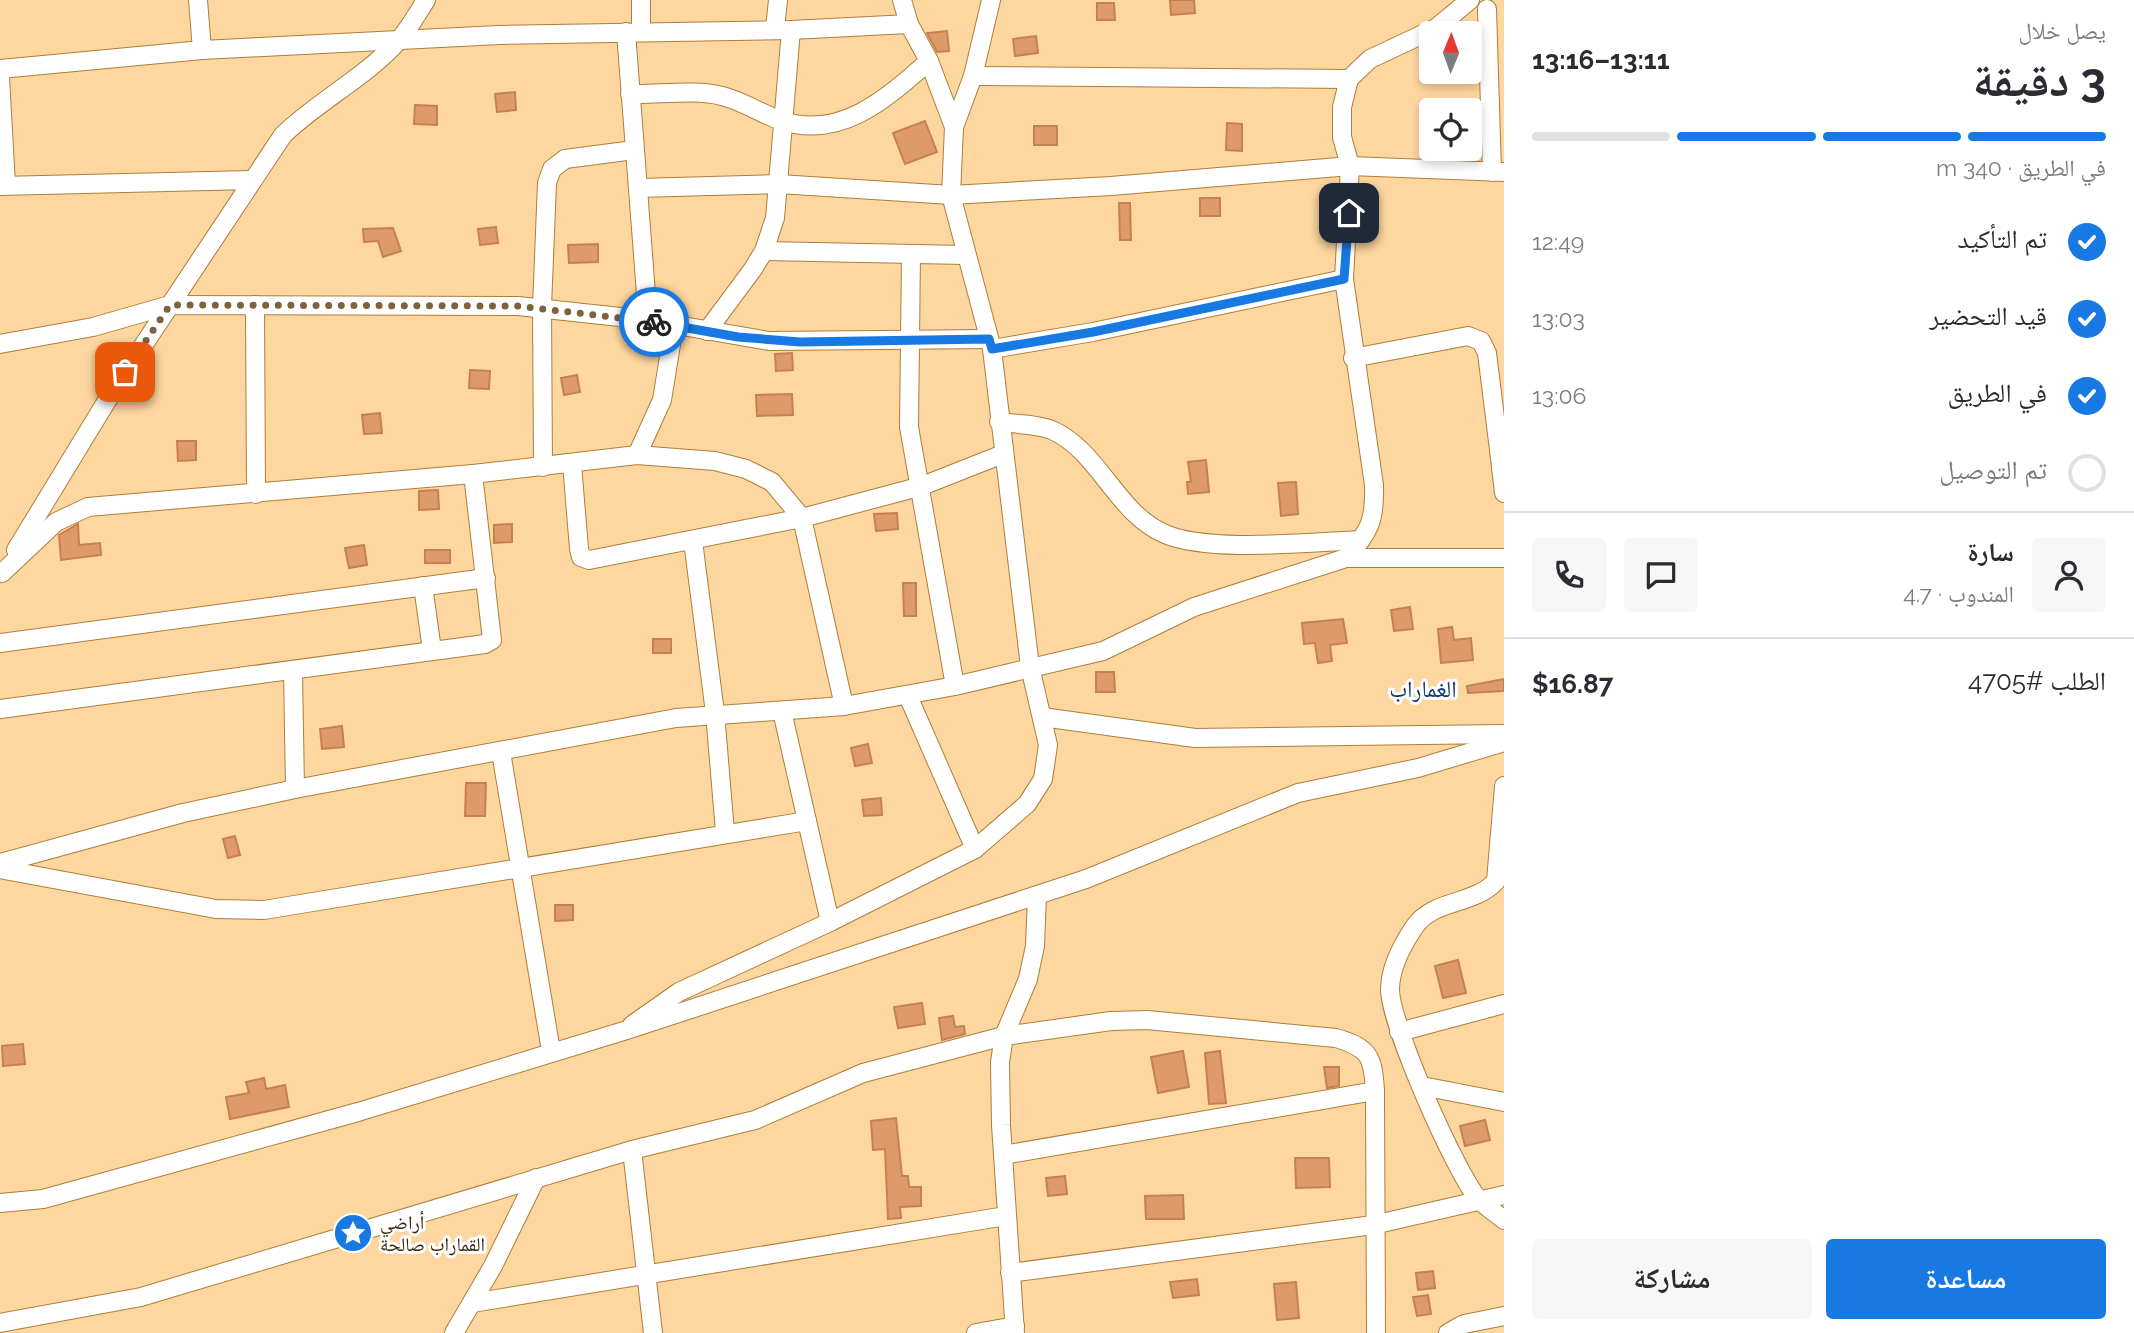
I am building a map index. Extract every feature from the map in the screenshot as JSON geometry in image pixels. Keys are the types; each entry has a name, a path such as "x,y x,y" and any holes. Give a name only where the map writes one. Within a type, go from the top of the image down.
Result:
{"street":[{"path":"198,0 202,50"},
{"path":"1,575 51,489 283,135 301,117 398,41 426,0"},
{"path":"641,0 634,32 630,94 648,320"},
{"path":"707,331 764,251 775,218 782,121 783,29 778,0"},
{"path":"902,0 909,24 929,61 954,127"},
{"path":"627,1030 654,1006 679,992 830,922 975,849 1027,804 1043,779 1048,745 1030,667 990,344 951,194 954,127 973,76 991,0"},
{"path":"638,188 779,184 951,194 1111,186 1350,166 1498,172 1496,8 1465,5 1436,28 1370,59 1349,79 1342,107 1342,137 1350,166 1344,279 1353,358 1374,485 1375,515 1361,540 1346,558"},
{"path":"0,69 202,50 499,34 909,24"},
{"path":"630,94 722,96 782,121 823,123 866,113 929,61"},
{"path":"973,76 1349,79"},
{"path":"0,77 3,186 251,180"},
{"path":"543,467 542,307 547,183 552,169 565,159 634,150"},
{"path":"764,251 965,255"},
{"path":"911,254 909,427 922,486 955,686"},
{"path":"0,344 93,327 170,305 255,305 542,307 800,342 909,341 990,344 1093,332 1344,279"},
{"path":"255,305 256,494"},
{"path":"638,455 662,400 674,326"},
{"path":"1353,358 1468,336 1481,341 1487,354 1501,450 1504,493"},
{"path":"999,422 1049,429 1076,444 1138,516 1163,534 1200,544 1361,540"},
{"path":"572,464 581,557 589,560 802,517 922,486 1003,454"},
{"path":"1,575 56,522 88,507 473,474 638,455 688,457 746,469 772,482 802,517 844,706"},
{"path":"0,709 485,644 492,640 473,474"},
{"path":"693,541 715,713 725,832"},
{"path":"0,863 183,813 295,789 715,713 844,706 955,686 1103,651 1194,607 1346,558 1504,558"},
{"path":"0,643 486,578"},
{"path":"423,586 432,650"},
{"path":"293,671 295,789"},
{"path":"908,696 975,849"},
{"path":"782,710 830,922"},
{"path":"1042,717 1195,738 1504,734"},
{"path":"0,1203 43,1199 345,1116 627,1030 1086,879 1298,793 1418,768 1504,742"},
{"path":"501,752 551,1051"},
{"path":"1504,786 1496,881 1486,893 1436,909 1416,924 1398,956 1390,992 1399,1032 1467,1182 1480,1201 1504,1220"},
{"path":"0,869 157,900 240,911 264,910 725,832 807,821"},
{"path":"976,1333 1015,1329 1006,1216 1000,1062 1004,1036 1028,979 1035,946 1037,896"},
{"path":"1399,1032 1504,1004"},
{"path":"0,1324 141,1297 632,1150 755,1120 863,1073 1004,1036 1102,1022 1147,1020 1336,1038 1355,1044 1367,1052 1374,1064 1375,1091 1373,1225 1376,1333"},
{"path":"1422,1086 1504,1102"},
{"path":"1003,1155 1375,1091"},
{"path":"632,1150 653,1333"},
{"path":"454,1333 536,1178"},
{"path":"1010,1273 1373,1225 1504,1195"},
{"path":"472,1303 1006,1216"},
{"path":"1448,1333 1464,1324 1504,1316"}],"building":[{"path":"1170,0 1194,0 1195,13 1171,15"},
{"path":"1097,3 1114,3 1115,20 1097,20"},
{"path":"947,31 949,51 937,52 927,33"},
{"path":"1036,36 1038,53 1015,56 1013,39"},
{"path":"515,92 516,110 497,112 495,94"},
{"path":"415,105 437,106 437,125 414,124"},
{"path":"925,121 937,152 905,164 893,133"},
{"path":"1227,123 1242,124 1242,151 1226,150"},
{"path":"1034,126 1057,126 1057,145 1034,145"},
{"path":"1200,198 1220,198 1220,216 1200,216"},
{"path":"1119,203 1130,203 1131,240 1120,240"},
{"path":"496,227 498,243 480,245 478,229"},
{"path":"393,228 401,251 383,257 378,241 364,242 363,229"},
{"path":"598,244 598,262 569,263 568,245"},
{"path":"792,353 793,370 776,371 775,354"},
{"path":"470,370 490,371 489,389 469,388"},
{"path":"577,375 580,392 564,395 561,378"},
{"path":"792,394 793,415 757,416 756,395"},
{"path":"380,413 382,433 364,434 362,415"},
{"path":"177,441 196,441 196,460 178,461"},
{"path":"1206,460 1209,492 1188,494 1187,482 1191,482 1188,462"},
{"path":"1296,482 1298,514 1281,516 1278,483"},
{"path":"438,490 439,509 419,510 419,491"},
{"path":"897,513 898,529 876,531 874,514"},
{"path":"78,524 79,545 100,543 101,555 61,560 59,535"},
{"path":"512,524 512,542 494,543 494,525"},
{"path":"364,545 367,565 349,568 345,548"},
{"path":"425,550 450,550 450,563 425,563"},
{"path":"903,583 916,583 916,616 904,616"},
{"path":"1410,607 1413,629 1394,631 1391,610"},
{"path":"1343,619 1347,643 1330,645 1332,661 1318,663 1315,643 1304,644 1302,623"},
{"path":"1452,627 1454,640 1471,638 1473,660 1441,663 1438,629"},
{"path":"653,639 671,639 671,653 653,653"},
{"path":"1096,672 1114,672 1115,692 1096,692"},
{"path":"1504,679 1504,691 1468,693 1467,686"},
{"path":"342,726 344,747 322,749 320,729"},
{"path":"868,744 872,763 855,766 851,748"},
{"path":"466,783 486,783 485,816 465,816"},
{"path":"881,798 882,815 864,816 862,800"},
{"path":"235,836 240,855 228,858 223,839"},
{"path":"555,905 573,905 573,920 555,921"},
{"path":"1458,960 1466,993 1443,998 1435,966"},
{"path":"922,1003 925,1024 898,1028 894,1007"},
{"path":"953,1016 955,1027 964,1026 965,1034 942,1040 939,1018"},
{"path":"23,1044 25,1064 3,1066 2,1046"},
{"path":"1183,1051 1189,1087 1158,1093 1151,1057"},
{"path":"1220,1051 1226,1103 1209,1104 1205,1053"},
{"path":"1324,1067 1339,1067 1339,1086 1327,1088"},
{"path":"264,1078 266,1089 285,1085 289,1107 230,1119 226,1097 249,1093 246,1082"},
{"path":"896,1118 902,1176 908,1176 909,1187 921,1187 921,1206 900,1207 901,1218 888,1219 885,1149 873,1150 871,1121"},
{"path":"1485,1120 1490,1140 1465,1146 1460,1126"},
{"path":"1295,1158 1329,1158 1330,1187 1296,1188"},
{"path":"1065,1176 1067,1194 1048,1196 1046,1178"},
{"path":"1183,1195 1184,1219 1146,1219 1145,1196"},
{"path":"1433,1271 1435,1288 1418,1290 1416,1273"},
{"path":"1197,1279 1199,1295 1173,1298 1170,1282"},
{"path":"1296,1282 1299,1318 1277,1320 1274,1284"},
{"path":"1428,1295 1431,1314 1417,1316 1413,1297"}],"way so far":[{"path":"125,372 170,305 518,306 654,322"}],"place":[{"name":"أراضي القماراب صالحة","path":"353,1233"}],"district":[{"name":"الغماراب","path":"1423,689"}],"route":[{"path":"654,322 769,341 989,339 992,349 1093,332 1344,279 1349,213"}]}
